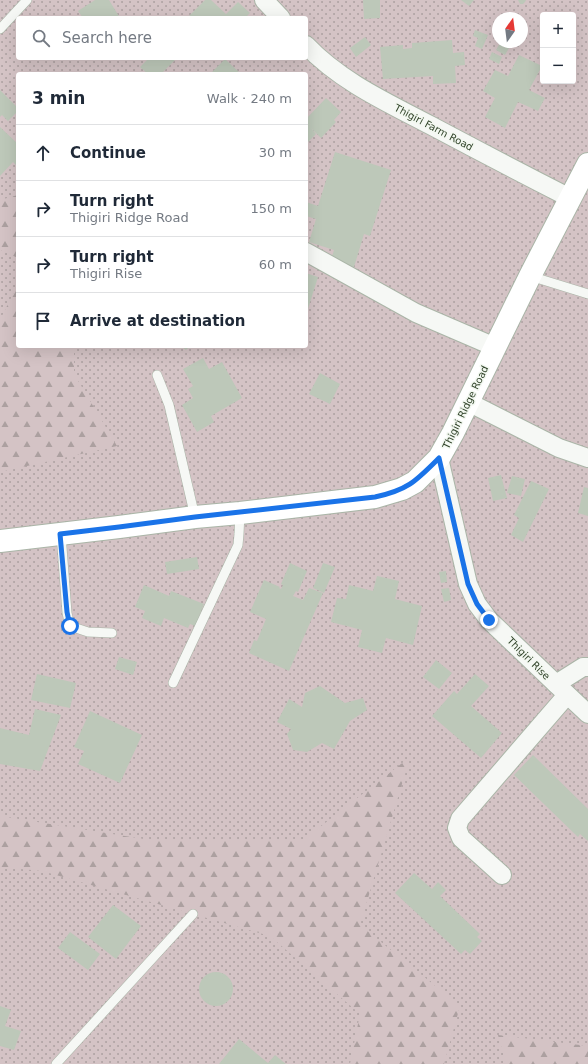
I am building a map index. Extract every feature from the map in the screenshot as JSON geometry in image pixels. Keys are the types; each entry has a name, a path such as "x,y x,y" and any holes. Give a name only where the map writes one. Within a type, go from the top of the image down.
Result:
{"street":[{"path":"264,0 279,16"},
{"name":"Thigiri Farm Road","path":"308,47 320,60 372,95 570,198"},
{"name":"Thigiri Ridge Road","path":"0,541 375,497 402,490 415,482 439,458 588,164"},
{"path":"308,253 416,313 495,347"},
{"path":"468,402 559,448 588,458"},
{"name":"Thigiri Rise","path":"439,458 468,584 477,604 489,620 588,714"},
{"path":"502,875 461,838 457,828 460,819 562,690 583,667 588,667"}],"lane":[{"path":"0,30 27,0"},
{"path":"530,276 588,294"},
{"path":"157,375 169,406 195,517"},
{"path":"173,683 238,545 240,513"},
{"path":"60,534 67,612 70,626 88,632 112,633"},
{"path":"56,1064 193,914"}],"green space":[{"path":"0,0 588,0 588,1064 0,1064"},
{"path":"16,196 16,257 0,250 0,200"},
{"path":"16,288 16,348 74,348 74,374 117,446 0,472 0,320"},
{"path":"410,757 360,925 460,1006 444,1064 350,1064 360,1014 270,936 42,871 0,867 0,816 156,841 302,841"},
{"path":"498,1035 588,1046 588,1064 506,1064"}],"building":[{"path":"95,0 109,0 119,16 82,16 78,11"},
{"path":"205,0 211,0 226,14 238,2 250,13 247,16 189,16"},
{"path":"363,0 380,0 380,18 364,19"},
{"path":"461,0 474,0 469,6"},
{"path":"518,0 526,0 523,4 520,4"},
{"path":"475,30 488,35 482,49 475,46 478,38 473,36"},
{"path":"365,37 371,45 356,57 350,48"},
{"path":"452,40 453,53 464,52 465,65 455,66 456,83 433,84 433,76 383,79 380,47 403,45 403,49 412,48 412,43"},
{"path":"497,48 509,48 505,55 496,50"},
{"path":"492,52 502,57 499,64 489,59"},
{"path":"519,55 540,65 540,70 529,90 545,98 538,111 518,102 505,128 485,117 495,98 483,91 495,70 508,76"},
{"path":"147,60 175,60 163,72 146,72 140,67"},
{"path":"224,60 226,60 239,72 212,72"},
{"path":"0,90 16,106 16,113 8,121 2,115 0,117"},
{"path":"326,98 341,112 334,120 336,122 321,138 311,128 316,134 308,142 308,117"},
{"path":"0,127 16,142 16,165 13,162 0,176"},
{"path":"335,152 391,170 370,236 364,234 354,267 331,260 334,250 309,242 316,219 308,217 308,203 318,206"},
{"path":"308,274 318,277 308,309"},
{"path":"203,358 209,369 222,362 242,398 211,416 214,422 197,432 182,405 193,398 188,389 193,386 183,369"},
{"path":"320,373 340,384 330,404 309,394"},
{"path":"501,475 507,498 493,501 488,478"},
{"path":"512,476 525,479 521,496 507,493"},
{"path":"531,481 549,489 523,542 511,535 519,518 514,515"},
{"path":"584,487 588,488 588,516 578,513"},
{"path":"197,557 199,569 167,574 165,562"},
{"path":"290,563 307,571 298,592 296,591 293,596 303,600 309,588 323,593 289,671 249,653 254,640 257,641 266,619 250,612 264,580 280,587 279,588 281,589 283,585 281,584"},
{"path":"323,563 335,567 324,593 313,588"},
{"path":"446,571 447,582 441,583 439,572"},
{"path":"377,576 399,581 395,599 422,606 413,645 386,638 382,653 358,647 362,630 331,622 337,598 346,599 349,585 373,591"},
{"path":"144,585 169,596 171,591 204,604 195,626 190,624 188,628 164,618 161,626 142,618 145,611 135,607"},
{"path":"449,588 451,600 444,602 441,589"},
{"path":"119,657 137,662 133,675 115,669"},
{"path":"436,660 452,673 439,689 423,677"},
{"path":"37,674 76,683 70,708 31,700"},
{"path":"475,674 489,686 471,706 502,733 481,758 432,716 454,691 457,694"},
{"path":"320,686 345,703 363,698 367,710 350,721 334,749 322,743 307,752 293,750 287,734 291,729 277,722 289,699 302,707 305,693"},
{"path":"35,709 61,715 40,771 0,764 0,728 29,735"},
{"path":"90,711 142,735 120,783 78,764 84,751 74,747"},
{"path":"533,755 588,809 588,841 580,834 578,837 514,775"},
{"path":"414,873 432,889 438,882 446,890 440,896 480,934 477,937 482,941 470,954 465,950 461,954 395,893"},
{"path":"113,905 141,926 116,959 88,937"},
{"path":"70,932 100,954 88,970 58,948"},
{"path":"213,972 219,972 223,973 230,979 233,989 232,996 226,1003 219,1006 213,1006 209,1005 202,999 199,992 199,986 200,982 206,975"},
{"path":"0,1006 11,1010 5,1026 21,1031 14,1050 0,1046"},
{"path":"239,1039 268,1063 275,1055 286,1064 219,1064"}],"route":[{"path":"70,626 67,612 60,534 375,497 402,490 415,482 439,458 468,584 477,604 489,620"}]}
